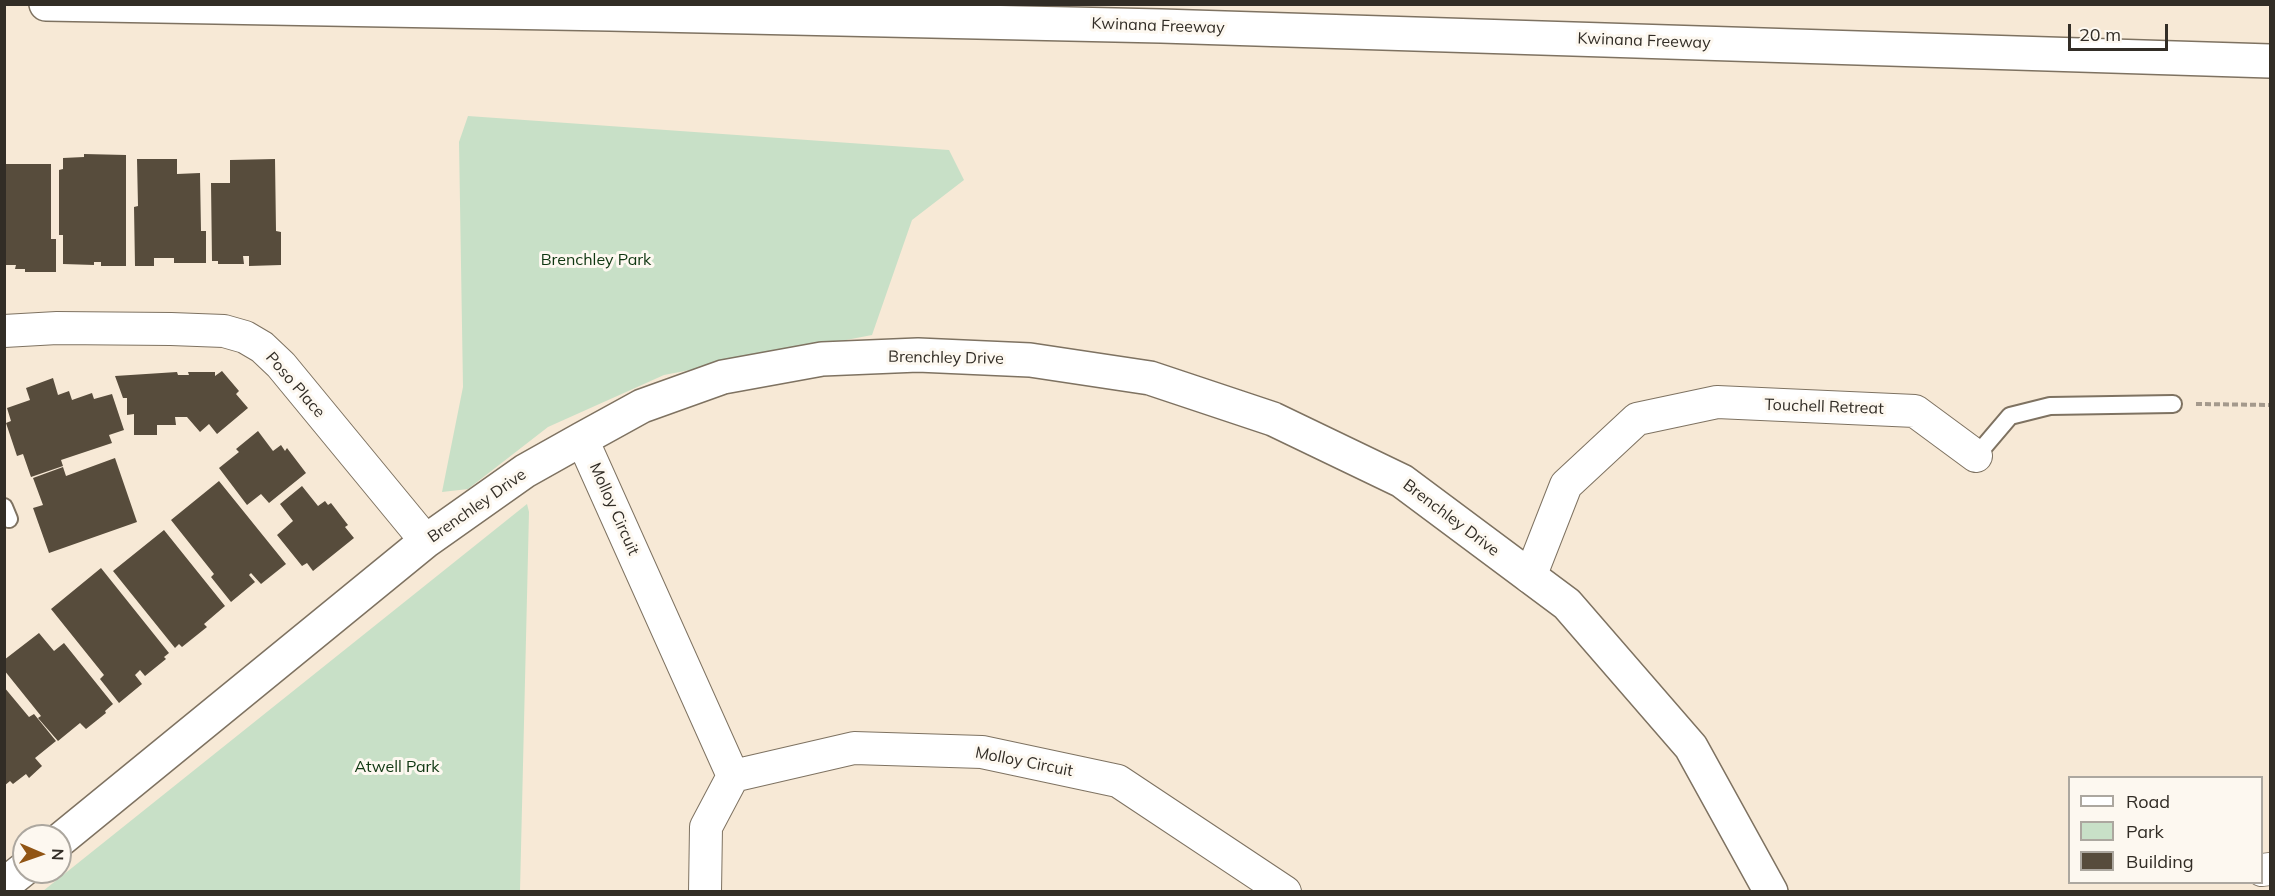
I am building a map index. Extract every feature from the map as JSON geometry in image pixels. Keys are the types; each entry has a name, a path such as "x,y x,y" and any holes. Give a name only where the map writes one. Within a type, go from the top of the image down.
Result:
{"main road":[{"name":"Kwinana Freeway","path":"46,4 1161,26 2271,61"},
{"name":"Brenchley Drive","path":"72,830 426,541 525,471 582,438 642,406 723,377 822,359 918,355 1030,360 1150,378 1273,419 1402,481 1567,604 1691,747 1771,891"}],"street":[{"name":"Poso Place","path":"4,331 57,328 171,329 224,331 245,337 262,347 281,365 426,541"},
{"name":"Touchell Retreat","path":"1530,577 1566,485 1637,419 1717,402 1915,411 1976,456"},
{"name":"Molloy Circuit","path":"582,438 733,776 854,748 982,752 1118,781 1285,891"},
{"path":"705,891 706,827 733,776"}],"lane":[{"name":"Touchell Retreat","path":"1976,456 2010,416 2050,406 2173,404"}],"path":[{"path":"2173,404 2271,405"}],"green space":[{"name":"Brenchley Park","path":"468,116 949,150 964,180 912,220 872,335 664,375 548,427 468,489 442,492 463,387 459,142"},
{"name":"Atwell Park","path":"527,504 529,512 520,891 43,891 52,884 72,884 72,868"}],"building":[{"path":"84,154 126,155 126,266 101,266 101,262 94,262 94,265 63,264 63,235 59,235 59,170 63,169 63,158 84,157"},
{"path":"137,159 177,159 177,174 200,173 201,231 206,231 206,263 174,263 174,258 154,258 154,266 135,266 134,207 138,206"},
{"path":"275,159 276,231 281,232 281,265 249,266 249,256 243,256 244,264 218,264 218,261 212,261 211,183 230,183 230,160"},
{"path":"4,164 51,164 51,239 56,239 56,272 25,272 25,269 15,269 16,265 4,265"},
{"path":"222,371 239,391 236,394 248,408 217,434 209,424 200,432 187,417 175,417 176,425 157,425 157,435 134,435 134,414 127,415 127,398 123,398 115,376 177,372 178,375 189,375 188,372 215,372 215,376"},
{"path":"53,378 58,395 69,391 72,400 92,393 94,399 112,394 124,430 109,435 112,443 61,460 63,466 31,477 23,454 17,456 6,423 11,421 7,408 30,400 26,388"},
{"path":"258,431 273,451 281,445 285,451 287,448 306,473 269,503 261,494 247,505 219,468 239,452 236,449"},
{"path":"115,458 137,522 49,553 33,508 43,505 33,478 63,467 66,476"},
{"path":"219,481 286,564 261,584 251,573 249,575 255,582 231,602 211,577 214,574 171,520"},
{"path":"302,486 318,506 325,501 328,505 331,503 348,525 345,527 354,538 313,571 307,563 302,566 277,535 293,521 280,504"},
{"path":"164,530 225,606 204,624 207,627 182,647 179,644 175,648 113,571"},
{"path":"101,568 169,653 164,657 166,659 145,676 140,670 135,675 142,684 119,703 100,679 104,675 51,609"},
{"path":"39,633 54,651 64,643 113,704 105,711 106,713 86,729 80,723 58,741 38,718 41,716 4,670 4,660"},
{"path":"4,687 29,717 34,714 56,741 35,758 42,766 29,778 26,774 13,784 10,781 4,786"}]}
